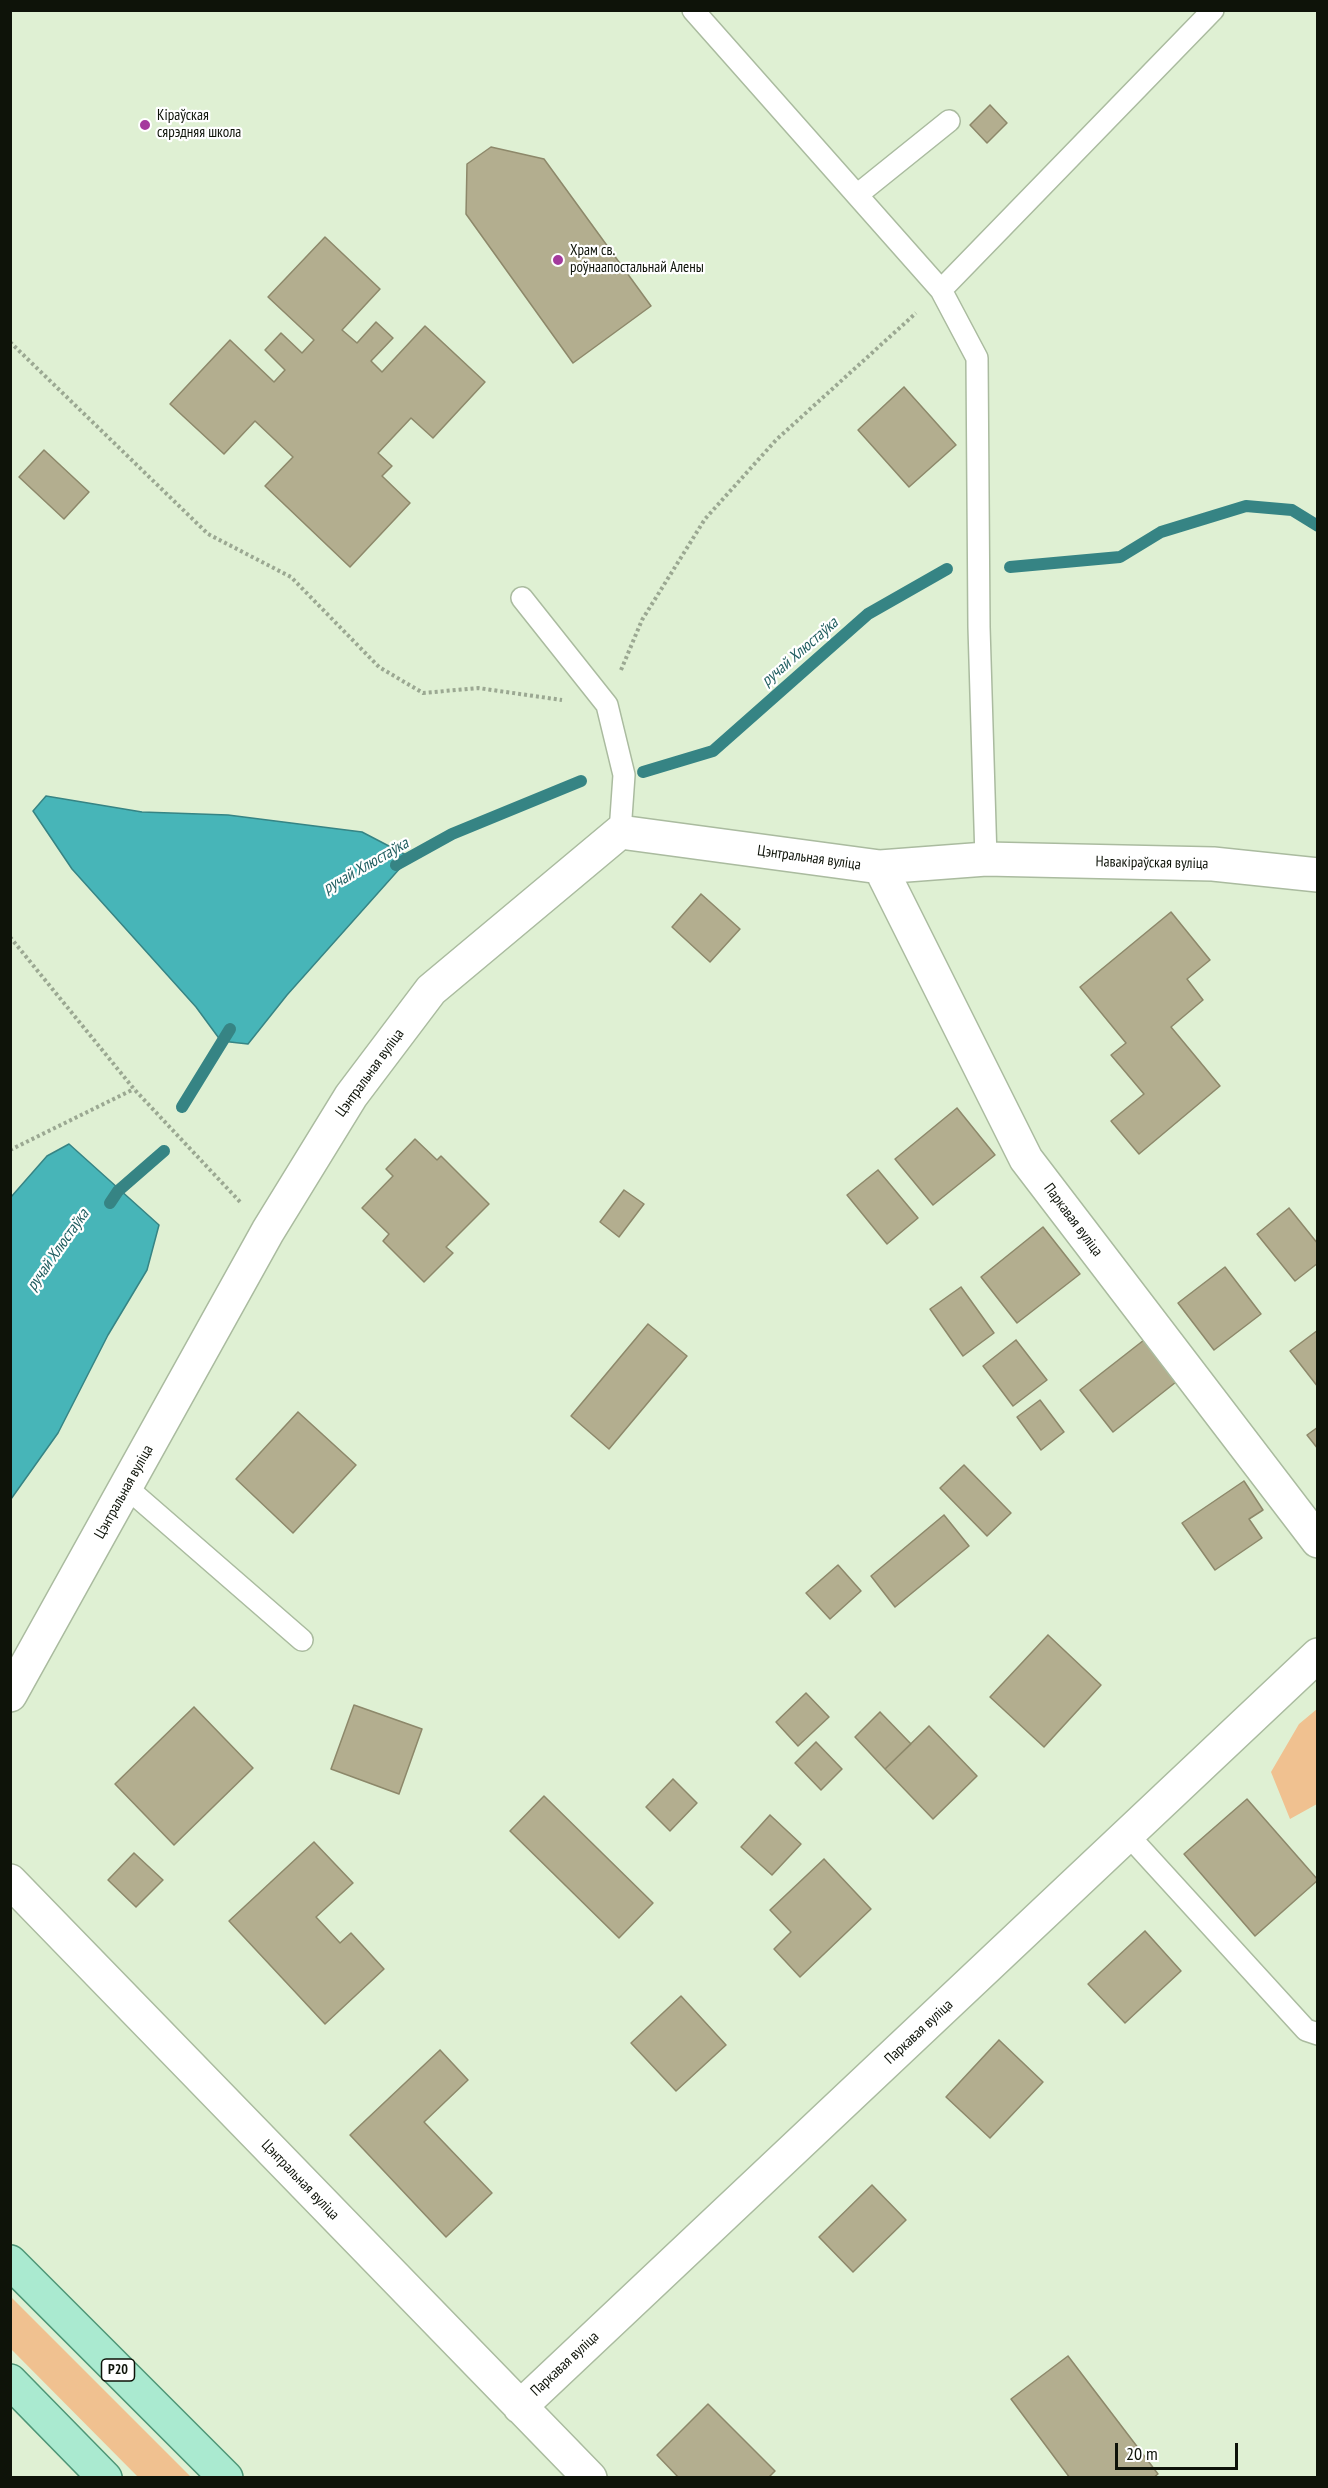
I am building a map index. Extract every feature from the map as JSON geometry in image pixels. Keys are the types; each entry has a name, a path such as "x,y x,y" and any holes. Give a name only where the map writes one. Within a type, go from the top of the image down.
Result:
{"main road":[{"name":"Р20","path":"10,2262 226,2478"},
{"path":"10,2381 105,2478"}],"street":[{"name":"Цэнтральная вуліца","path":"10,1695 268,1231 351,1096 431,990 620,832 880,867 986,859"},
{"name":"Навакіраўская вуліца","path":"986,859 1213,864 1317,875"},
{"name":"Паркавая вуліца","path":"880,867 1026,1159 1317,1541"},
{"name":"Паркавая вуліца","path":"520,2407 1317,1655"},
{"name":"Цэнтральная вуліца","path":"10,1881 590,2478"}],"lane":[{"path":"693,10 941,290 977,358 979,627 986,859"},
{"path":"941,290 1213,10"},
{"path":"856,195 949,121"},
{"path":"522,598 607,705 624,775 620,832"},
{"path":"126,1487 302,1640"},
{"path":"1128,1835 1306,2030 1317,2034"}],"path":[{"path":"10,342 208,534 291,577 379,667 423,693 478,688 607,705 642,620 705,519 776,440 941,290"},
{"path":"10,937 134,1089 268,1231"},
{"path":"10,1150 134,1089"}],"shaded area":[{"path":"1317,1709 1317,1804 1290,1819 1271,1772 1299,1724"},
{"path":"10,2297 191,2477 138,2477 11,2349"}],"water":[{"path":"46,796 142,812 228,815 362,832 410,857 287,995 248,1044 221,1041 196,1007 72,869 33,811"},
{"path":"69,1144 159,1225 147,1270 108,1335 58,1433 11,1499 11,1197 47,1156"}],"building":[{"path":"990,105 1007,123 987,143 970,125"},
{"name":"Храм св. роўнаапостальнай Алены","path":"491,147 544,159 651,306 573,363 466,214 467,164"},
{"path":"325,237 380,289 342,330 357,343 376,322 393,338 371,361 382,372 425,326 485,382 433,438 411,418 378,453 392,466 382,476 410,503 350,567 265,486 293,457 255,421 224,454 170,404 230,340 274,382 285,370 265,350 281,333 302,353 314,340 268,297"},
{"path":"904,387 956,445 909,487 858,430"},
{"path":"44,450 89,492 64,519 19,477"},
{"path":"701,894 740,929 710,962 672,927"},
{"path":"1171,912 1210,960 1187,979 1203,1000 1171,1027 1220,1086 1139,1154 1111,1121 1144,1094 1111,1055 1126,1043 1080,987"},
{"path":"957,1108 995,1155 933,1205 895,1159"},
{"path":"415,1139 437,1160 441,1156 489,1204 446,1247 453,1253 424,1282 383,1241 389,1234 362,1208 393,1176 386,1169"},
{"path":"878,1170 918,1218 887,1244 847,1195"},
{"path":"624,1190 644,1204 619,1237 600,1222"},
{"path":"1289,1208 1318,1244 1318,1263 1295,1281 1257,1234"},
{"path":"1043,1227 1080,1274 1017,1323 981,1277"},
{"path":"1225,1267 1261,1314 1214,1350 1178,1303"},
{"path":"961,1287 994,1333 963,1356 930,1309"},
{"path":"648,1324 687,1356 609,1449 571,1416"},
{"path":"1318,1330 1318,1387 1290,1351"},
{"path":"1016,1340 1047,1380 1013,1406 983,1366"},
{"path":"1144,1340 1176,1382 1113,1432 1080,1390"},
{"path":"1040,1400 1064,1432 1041,1450 1017,1417"},
{"path":"298,1412 356,1465 293,1533 236,1479"},
{"path":"1318,1427 1318,1449 1307,1435"},
{"path":"964,1465 1011,1513 987,1536 940,1488"},
{"path":"1244,1481 1263,1510 1249,1519 1262,1538 1215,1570 1182,1523"},
{"path":"944,1515 969,1546 895,1607 871,1576"},
{"path":"838,1565 861,1591 830,1619 806,1593"},
{"path":"1048,1635 1101,1685 1044,1747 990,1697"},
{"path":"806,1693 829,1717 798,1746 776,1722"},
{"path":"354,1705 422,1729 399,1794 331,1769"},
{"path":"194,1707 253,1768 174,1845 115,1784"},
{"path":"880,1712 911,1744 885,1769 855,1737"},
{"path":"929,1726 977,1776 933,1819 885,1769"},
{"path":"816,1742 842,1769 821,1790 795,1763"},
{"path":"673,1779 697,1803 670,1831 646,1807"},
{"path":"544,1796 653,1903 619,1938 510,1831"},
{"path":"1247,1799 1318,1880 1255,1936 1184,1854"},
{"path":"770,1815 801,1844 772,1875 741,1847"},
{"path":"314,1842 353,1883 316,1917 340,1943 351,1933 384,1969 325,2024 229,1921"},
{"path":"134,1853 163,1880 136,1907 108,1880"},
{"path":"824,1859 871,1909 800,1977 774,1949 791,1932 770,1910"},
{"path":"1145,1931 1181,1971 1125,2023 1088,1984"},
{"path":"681,1996 726,2045 676,2091 631,2043"},
{"path":"999,2040 1043,2082 990,2138 946,2097"},
{"path":"440,2050 468,2080 424,2122 492,2193 446,2237 350,2135"},
{"path":"872,2185 906,2220 853,2272 819,2237"},
{"path":"1068,2356 1158,2474 1153,2478 1070,2478 1011,2399"},
{"path":"708,2404 775,2471 768,2478 679,2478 657,2455"}],"waterway":[{"name":"ручай Хлюстаўка","path":"1010,567 1120,557 1161,532 1246,506 1292,510 1318,526"},
{"name":"ручай Хлюстаўка","path":"643,772 713,751 868,614 947,569"},
{"name":"ручай Хлюстаўка","path":"396,865 452,834 581,781"},
{"name":"ручай Хлюстаўка","path":"182,1107 230,1029"},
{"name":"ручай Хлюстаўка","path":"110,1203 118,1191 164,1151"}],"place":[{"name":"Кіраўская сярэдняя школа","path":"145,125"},
{"name":"Храм св. роўнаапостальнай Алены","path":"558,260"}]}
